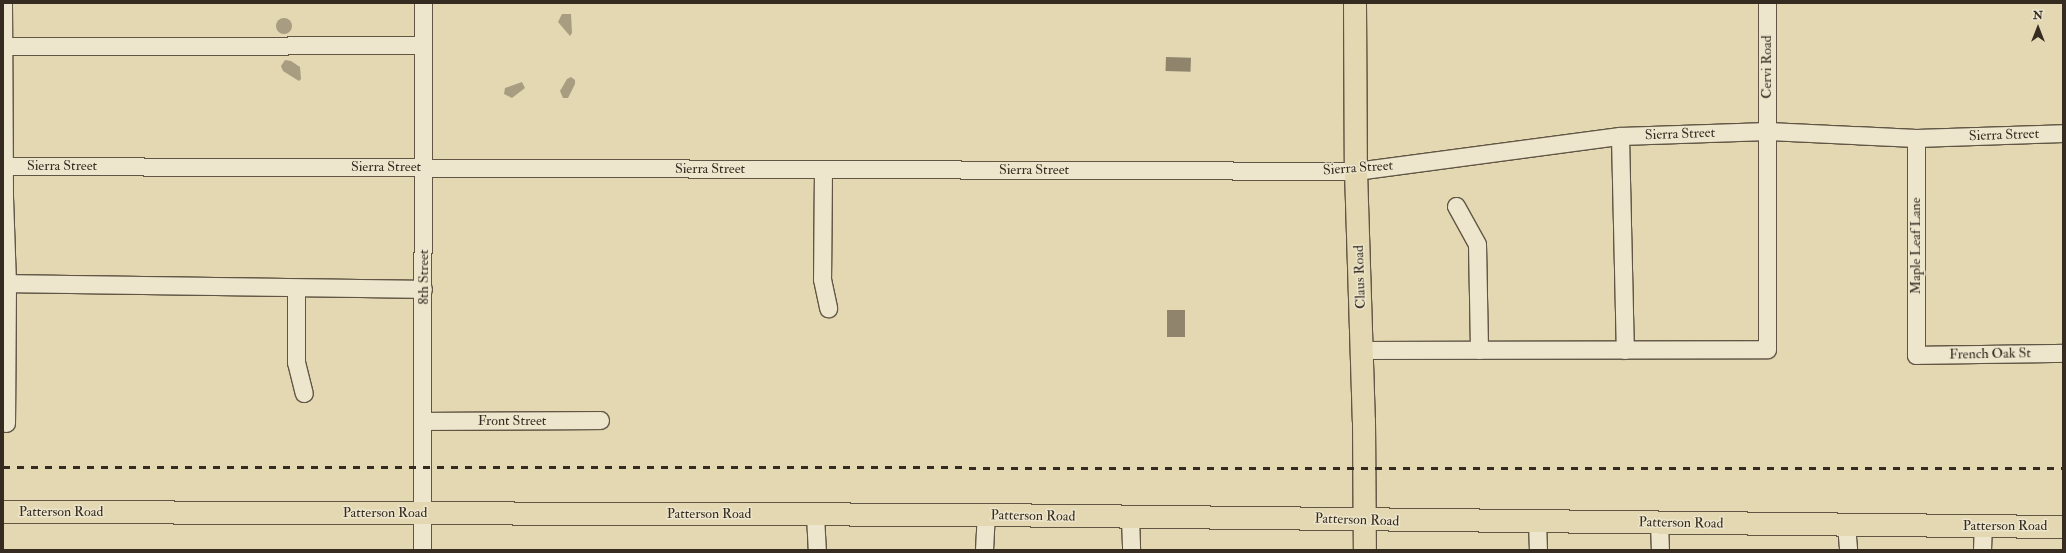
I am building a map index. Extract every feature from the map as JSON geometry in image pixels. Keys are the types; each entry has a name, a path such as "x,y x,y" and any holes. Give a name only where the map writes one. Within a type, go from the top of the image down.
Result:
{"main road":[{"name":"Claus Road","path":"1355,3 1356,171 1362,350 1365,550"},
{"name":"Patterson Road","path":"3,512 986,515 1537,522 2063,526"}],"street":[{"path":"3,3 6,423"},
{"name":"8th Street","path":"422,550 424,288 423,3"},
{"name":"Cervi Road","path":"1625,350 1767,349 1768,131 1766,3"},
{"path":"3,46 423,45"},
{"name":"Sierra Street","path":"3,166 1356,171 1620,136 1768,131 1916,138 2063,133"},
{"path":"1362,350 1625,350 1620,136"},
{"name":"Maple Leaf Lane","path":"1916,138 1916,355"},
{"path":"823,169 822,279 828,308"},
{"path":"1456,206 1477,244 1479,350"},
{"path":"5,286 424,288"},
{"path":"296,288 296,362 304,393"},
{"name":"French Oak St","path":"1916,355 2063,353"},
{"name":"Front Street","path":"423,421 600,420"},
{"path":"815,515 817,550"},
{"path":"984,550 986,515"},
{"path":"1130,517 1130,550"},
{"path":"1537,522 1538,550"},
{"path":"1659,523 1660,550"},
{"path":"1846,525 1848,550"},
{"path":"1982,550 1983,526"}],"shaded area":[{"path":"562,14 571,14 572,33 570,36 558,22"},
{"path":"281,18 287,18 292,23 290,32 287,34 281,34 276,29 276,23"},
{"path":"285,60 291,61 300,67 301,79 299,81 283,71 281,66"},
{"path":"571,77 575,80 575,84 568,98 563,98 560,91 567,79"},
{"path":"522,82 525,88 512,98 504,94 505,88"}],"building":[{"path":"1166,57 1191,58 1190,72 1166,71"},
{"path":"1167,310 1185,310 1185,337 1167,337"}],"railway":[{"path":"3,467 2063,468"}]}
